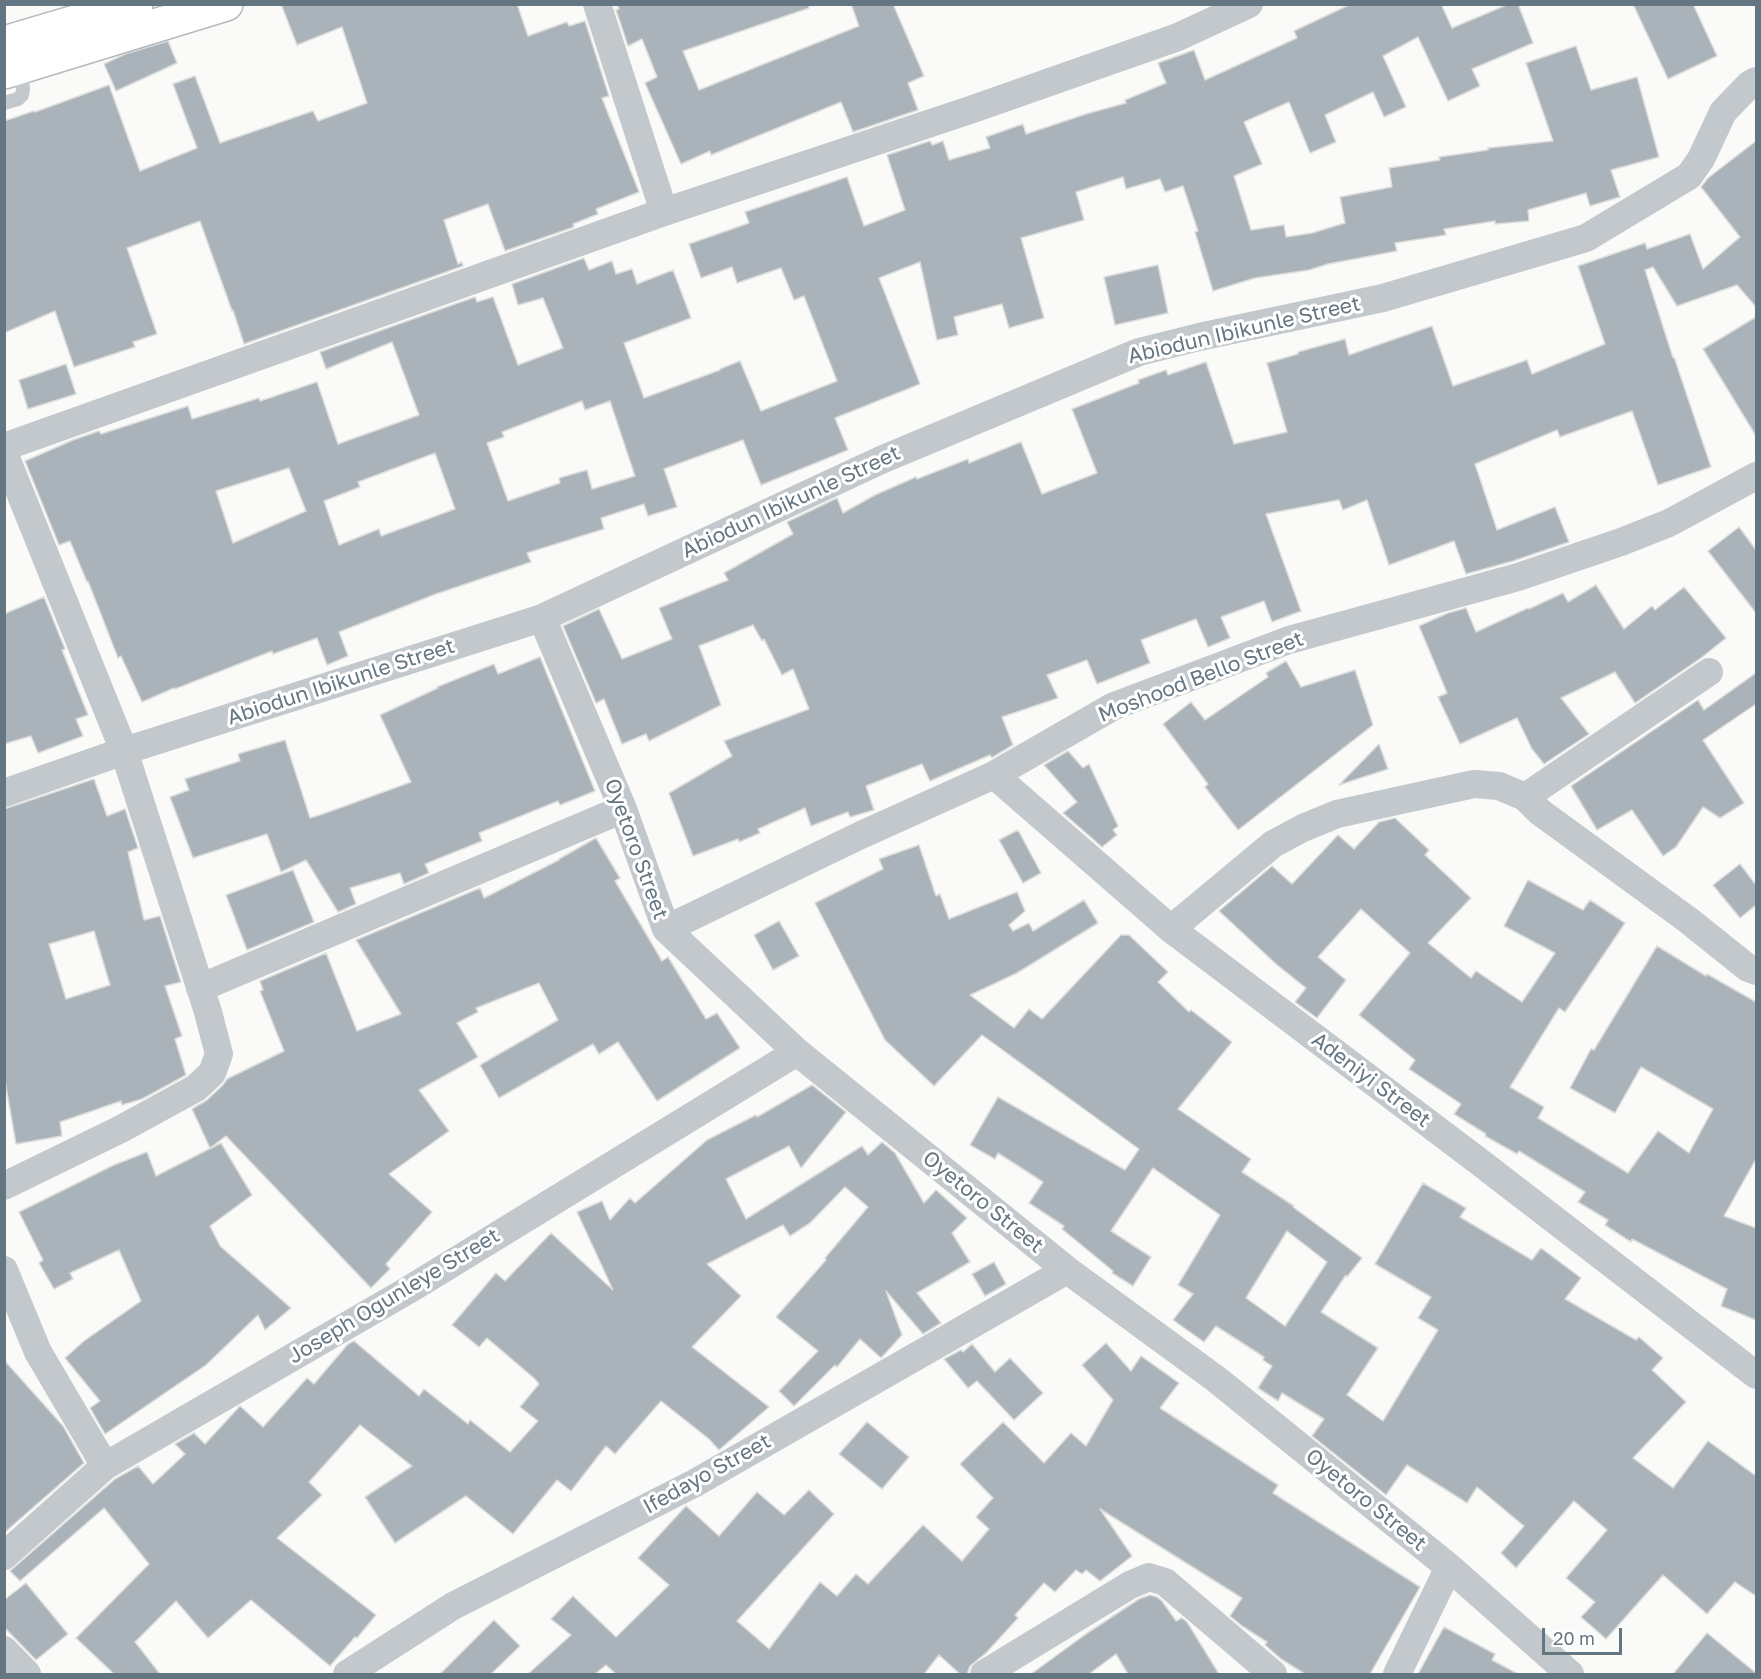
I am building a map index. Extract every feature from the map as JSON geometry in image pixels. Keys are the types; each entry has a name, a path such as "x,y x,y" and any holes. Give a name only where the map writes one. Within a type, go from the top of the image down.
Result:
{"main road":[{"path":"10,61 225,4"},
{"path":"10,61 122,7"}],"street":[{"path":"597,4 664,212"},
{"path":"4,447 664,212 970,110 1167,41 1249,4"},
{"name":"Abiodun Ibikunle Street","path":"4,793 124,751 542,618 881,460 1139,352 1210,334 1383,298 1586,238 1689,176 1701,159 1723,112 1749,85 1756,81"},
{"path":"4,453 124,751 208,1012 219,1054 212,1073 196,1088 121,1130 4,1186"},
{"name":"Moshood Bello Street","path":"666,929 861,835 994,776 1114,706 1288,640 1518,577 1622,542 1669,523 1755,479"},
{"name":"Oyetoro Street","path":"542,618 623,809 666,929 797,1052 1066,1270 1216,1379 1449,1567 1570,1674"},
{"path":"1525,797 1709,672"},
{"name":"Adeniyi Street","path":"994,776 1171,929 1756,1375"},
{"path":"1171,929 1274,844 1304,828 1337,814 1474,784 1499,786 1525,797 1540,812 1688,920 1748,968 1756,971"},
{"path":"200,988 623,809"},
{"name":"Joseph Ogunleye Street","path":"4,1556 105,1466 410,1288 797,1052"},
{"path":"4,1270 38,1352 105,1466"},
{"name":"Ifedayo Street","path":"347,1674 453,1606 695,1483 1066,1270"},
{"path":"1397,1674 1449,1567"},
{"path":"984,1674 1130,1585 1149,1577 1165,1582 1273,1674"},
{"path":"4,1650 27,1674"}],"lane":[{"path":"4,103 18,99 23,90 10,61"}],"building":[{"path":"281,4 517,4 528,36 567,22 569,26 585,21 609,96 602,98 639,192 596,209 598,214 573,224 574,227 505,251 488,204 444,220 458,264 462,262 463,266 244,344 200,221 127,248 157,334 133,342 135,347 74,367 55,311 4,333 4,121 109,85 140,171 197,148 173,84 195,76 220,143 313,111 318,121 367,103 342,27 297,45"},
{"path":"617,4 808,4 809,8 683,51 699,90 859,26 851,4 893,4 924,76 908,83 918,110 853,132 841,102 711,155 710,151 681,164 645,83 657,77 642,39 628,46 616,10 619,9"},
{"path":"1351,4 1441,4 1452,28 1509,4 1518,4 1533,43 1472,69 1480,86 1448,101 1418,37 1383,56 1406,107 1384,117 1373,92 1325,115 1336,142 1310,153 1289,102 1244,122 1262,164 1234,176 1251,230 1284,225 1286,237 1312,233 1345,223 1340,197 1392,187 1389,168 1440,160 1439,157 1488,150 1488,148 1553,141 1526,63 1576,46 1591,90 1637,77 1659,157 1611,170 1620,197 1590,206 1586,193 1528,210 1529,221 1495,224 1495,221 1444,229 1446,235 1395,243 1397,251 1328,264 1309,270 1255,278 1213,291 1195,232 1198,231 1183,186 1165,192 1160,179 1126,189 1123,177 1076,192 1084,220 1021,238 1044,318 1009,328 1002,304 954,317 958,335 937,340 920,262 879,278 920,384 835,418 848,450 761,485 743,440 664,469 677,507 648,516 644,504 601,518 604,529 527,553 531,562 436,594 339,632 348,656 327,665 317,638 273,654 272,651 142,702 121,656 118,658 70,541 59,545 25,461 99,431 101,434 188,406 192,419 259,398 260,401 317,382 338,444 419,415 392,342 326,369 320,352 475,297 477,302 493,297 518,365 563,348 543,298 518,305 512,284 584,258 589,270 612,261 616,274 632,269 637,284 673,270 691,318 624,343 644,398 740,361 761,411 837,381 804,296 794,300 781,268 737,283 732,267 701,278 689,244 749,223 745,212 847,177 864,226 905,210 887,155 930,141 932,145 943,141 949,160 990,148 986,137 1023,124 1026,134 1126,103 1125,100 1166,83 1158,63 1194,50 1205,80 1297,38 1294,31","holes":["582,401 585,410 610,401 635,476 592,489 587,470 559,478 560,483 508,501 487,443 504,437 502,432","435,453 455,509 381,536 379,529 339,545 324,501 360,487 358,482","289,468 306,511 233,543 216,491"]},
{"path":"1633,4 1693,4 1717,56 1668,79"},
{"path":"168,41 177,63 116,91 104,64 125,54"},
{"path":"1756,141 1756,307 1737,285 1677,306 1653,267 1645,270 1711,467 1658,485 1632,411 1560,437 1557,430 1475,464 1497,530 1555,507 1569,542 1466,574 1454,541 1389,565 1367,500 1343,510 1339,500 1266,514 1301,611 1272,622 1264,601 1221,617 1230,638 1208,647 1196,619 1141,640 1150,663 1097,684 1087,660 1047,675 1058,698 1002,717 1013,745 993,757 990,755 930,781 922,764 866,786 874,810 850,817 848,812 811,826 805,808 758,829 760,833 739,842 738,839 693,856 669,793 732,756 724,741 809,709 793,669 782,675 764,639 762,641 753,625 699,646 721,705 649,741 646,734 622,744 604,699 596,703 563,626 599,609 622,659 672,639 659,608 728,580 724,573 793,534 787,522 837,498 843,513 875,495 916,477 917,479 968,459 969,463 1021,442 1042,494 1097,473 1072,409 1166,370 1168,375 1206,362 1234,444 1287,432 1267,363 1345,339 1349,355 1432,326 1453,386 1527,360 1532,374 1605,344 1578,266 1645,243 1647,249 1690,234 1703,269 1740,237 1701,187 1708,178"},
{"path":"1158,265 1168,313 1115,325 1104,277"},
{"path":"1756,317 1756,436 1703,349"},
{"path":"66,364 76,394 28,409 19,380"},
{"path":"1739,527 1756,550 1756,613 1708,551"},
{"path":"1596,585 1624,629 1652,606 1655,610 1684,587 1726,638 1635,703 1615,672 1561,698 1589,734 1544,764 1532,749 1517,718 1460,744 1438,697 1447,693 1419,626 1466,608 1476,632 1563,593 1568,602"},
{"path":"44,597 88,715 76,719 83,736 38,753 31,736 4,744 4,614"},
{"path":"540,657 595,791 560,805 558,801 479,833 482,841 425,864 429,873 404,884 400,873 350,888 356,904 338,912 306,860 281,872 267,834 193,858 170,797 189,790 185,779 240,761 238,754 285,740 310,818 323,814 411,782 380,715 437,687 494,664 498,674"},
{"path":"1286,661 1301,687 1355,670 1373,725 1238,830 1205,787 1208,784 1163,724 1191,702 1205,720 1268,677 1266,673"},
{"path":"1756,673 1756,704 1703,740 1744,803 1720,818 1703,807 1676,847 1663,856 1632,810 1597,830 1571,786 1698,700 1704,710"},
{"path":"1379,744 1388,769 1339,785"},
{"path":"1068,751 1083,768 1089,764 1118,826 1113,830 1117,835 1102,847 1063,813 1077,802 1044,765"},
{"path":"94,779 107,816 125,809 138,848 128,852 144,920 160,916 181,982 165,986 182,1036 175,1039 186,1075 142,1099 122,1105 121,1101 60,1122 62,1136 16,1144 4,1075 4,809","holes":["94,931 110,985 66,999 49,944"]},
{"path":"1395,818 1429,850 1425,855 1471,898 1428,943 1471,978 1476,971 1522,1002 1555,953 1504,926 1528,880 1583,910 1590,900 1625,923 1565,1012 1559,1008 1510,1087 1544,1107 1538,1118 1628,1173 1658,1131 1689,1153 1713,1109 1641,1067 1615,1113 1570,1088 1591,1049 1594,1050 1657,946 1706,976 1707,974 1756,1002 1756,1159 1724,1216 1756,1228 1756,1320 1721,1306 1727,1289 1632,1239 1631,1242 1605,1225 1608,1220 1578,1202 1585,1192 1519,1151 1517,1154 1485,1136 1486,1134 1454,1114 1461,1104 1409,1069 1415,1060 1359,1015 1410,953 1361,909 1318,957 1346,980 1317,1018 1295,1002 1306,988 1276,964 1219,911 1272,866 1292,884 1338,835 1354,849 1379,822"},
{"path":"1018,830 1041,873 1023,883 999,840"},
{"path":"596,838 620,878 615,881 662,961 668,957 706,1019 717,1013 740,1048 657,1101 618,1042 599,1054 593,1044 499,1098 480,1065 558,1020 539,983 476,1008 478,1012 457,1023 478,1057 419,1090 449,1131 389,1174 432,1212 386,1264 390,1269 371,1288 226,1136 210,1148 192,1109 207,1100 227,1079 284,1051 260,991 263,990 260,981 326,953 357,1031 401,1014 356,940 480,888 484,898 559,860"},
{"path":"919,845 936,896 940,894 949,919 1017,892 1025,911 1009,925 1013,931 1029,923 1033,931 1084,900 1098,923 1017,973 970,995 1014,1028 1029,1009 1042,1019 1121,935 1129,935 1168,972 1158,982 1189,1012 1191,1010 1232,1042 1178,1109 1251,1159 1242,1172 1294,1206 1362,1258 1347,1277 1346,1275 1321,1312 1378,1348 1347,1395 1383,1421 1438,1330 1418,1318 1431,1297 1375,1264 1423,1183 1466,1208 1460,1217 1532,1260 1541,1248 1581,1278 1565,1299 1636,1340 1639,1337 1663,1358 1652,1370 1686,1402 1633,1458 1673,1488 1708,1441 1756,1476 1756,1596 1735,1582 1707,1614 1663,1575 1606,1639 1581,1617 1595,1602 1566,1578 1607,1530 1574,1501 1516,1568 1501,1553 1524,1526 1477,1487 1467,1503 1407,1465 1386,1495 1312,1436 1324,1419 1282,1393 1278,1401 1258,1388 1272,1366 1263,1360 1264,1357 1216,1326 1204,1342 1173,1320 1193,1294 1178,1285 1220,1215 1153,1168 1111,1231 1151,1257 1133,1286 1112,1273 1113,1271 1062,1229 1064,1226 1029,1203 1043,1182 998,1153 995,1159 970,1145 998,1097 1125,1170 1139,1149 982,1035 934,1086 885,1040 815,903 883,869 879,859","holes":["1287,1231 1327,1262 1285,1326 1246,1298"]},
{"path":"1740,864 1756,885 1756,905 1740,918 1713,885"},
{"path":"293,870 314,922 247,950 226,895"},
{"path":"779,921 799,956 773,970 754,935"},
{"path":"812,1085 846,1112 801,1168 789,1146 726,1179 746,1219 862,1146 868,1155 882,1142 895,1153 924,1203 936,1190 967,1218 952,1233 970,1262 917,1293 941,1323 923,1334 886,1291 902,1335 881,1358 860,1339 837,1367 835,1365 794,1406 779,1391 818,1351 776,1317 868,1207 845,1187 810,1223 790,1236 783,1225 707,1264 741,1296 692,1347 769,1407 719,1450 709,1439 661,1401 615,1454 606,1446 571,1491 557,1480 513,1534 466,1496 395,1543 365,1497 412,1466 360,1425 309,1482 322,1495 277,1538 376,1615 330,1666 251,1600 208,1638 176,1601 135,1642 160,1674 114,1674 76,1638 149,1564 104,1508 20,1581 10,1571 115,1479 138,1466 153,1484 185,1454 175,1444 194,1433 205,1444 240,1406 263,1427 307,1378 314,1384 348,1344 354,1341 419,1396 424,1389 468,1424 470,1420 510,1452 538,1421 520,1407 539,1384 487,1338 479,1347 452,1325 496,1273 505,1281 551,1233 613,1290 577,1212 602,1201 610,1220 630,1198 635,1203 707,1140 756,1115 757,1117"},
{"path":"221,1143 252,1195 210,1226 220,1246 291,1308 265,1330 258,1315 206,1365 105,1434 90,1408 100,1401 65,1358 84,1341 141,1301 119,1250 70,1273 73,1279 54,1289 39,1263 43,1260 19,1212 114,1165 147,1152 156,1176"},
{"path":"994,1262 1006,1284 985,1296 972,1274"},
{"path":"1106,1343 1131,1371 1141,1356 1179,1383 1160,1408 1278,1485 1273,1493 1420,1587 1370,1674 1305,1674 1281,1659 1265,1645 1267,1642 1230,1616 1242,1598 1100,1509 1132,1556 1100,1581 1086,1570 1082,1574 1076,1570 1055,1592 1044,1583 1015,1615 1018,1618 986,1653 970,1666 967,1674 960,1674 939,1655 924,1674 616,1674 606,1665 595,1674 528,1674 571,1635 551,1619 573,1596 616,1637 669,1585 638,1558 686,1506 719,1536 757,1492 784,1515 809,1490 834,1514 737,1621 769,1649 820,1582 837,1596 856,1574 868,1584 923,1525 962,1561 989,1529 976,1517 993,1498 960,1464 1003,1422 1044,1463 1071,1433 1086,1446 1113,1400 1082,1365"},
{"path":"972,1344 995,1372 1010,1358 1043,1393 1014,1420 977,1381 968,1388 944,1359 961,1350 963,1352"},
{"path":"4,1360 63,1426 84,1463 4,1533"},
{"path":"867,1422 909,1457 882,1489 839,1454"},
{"path":"26,1583 68,1634 36,1660 4,1627 4,1600"},
{"path":"1150,1595 1162,1601 1176,1621 1182,1618 1187,1622 1219,1674 1128,1674 1116,1654 1089,1674 1031,1674 1086,1634 1139,1599"},
{"path":"494,1620 520,1646 491,1674 440,1674"},
{"path":"1444,1627 1495,1654 1492,1660 1518,1674 1418,1674"},
{"path":"1707,1633 1756,1673 1756,1674 1673,1674"}]}
